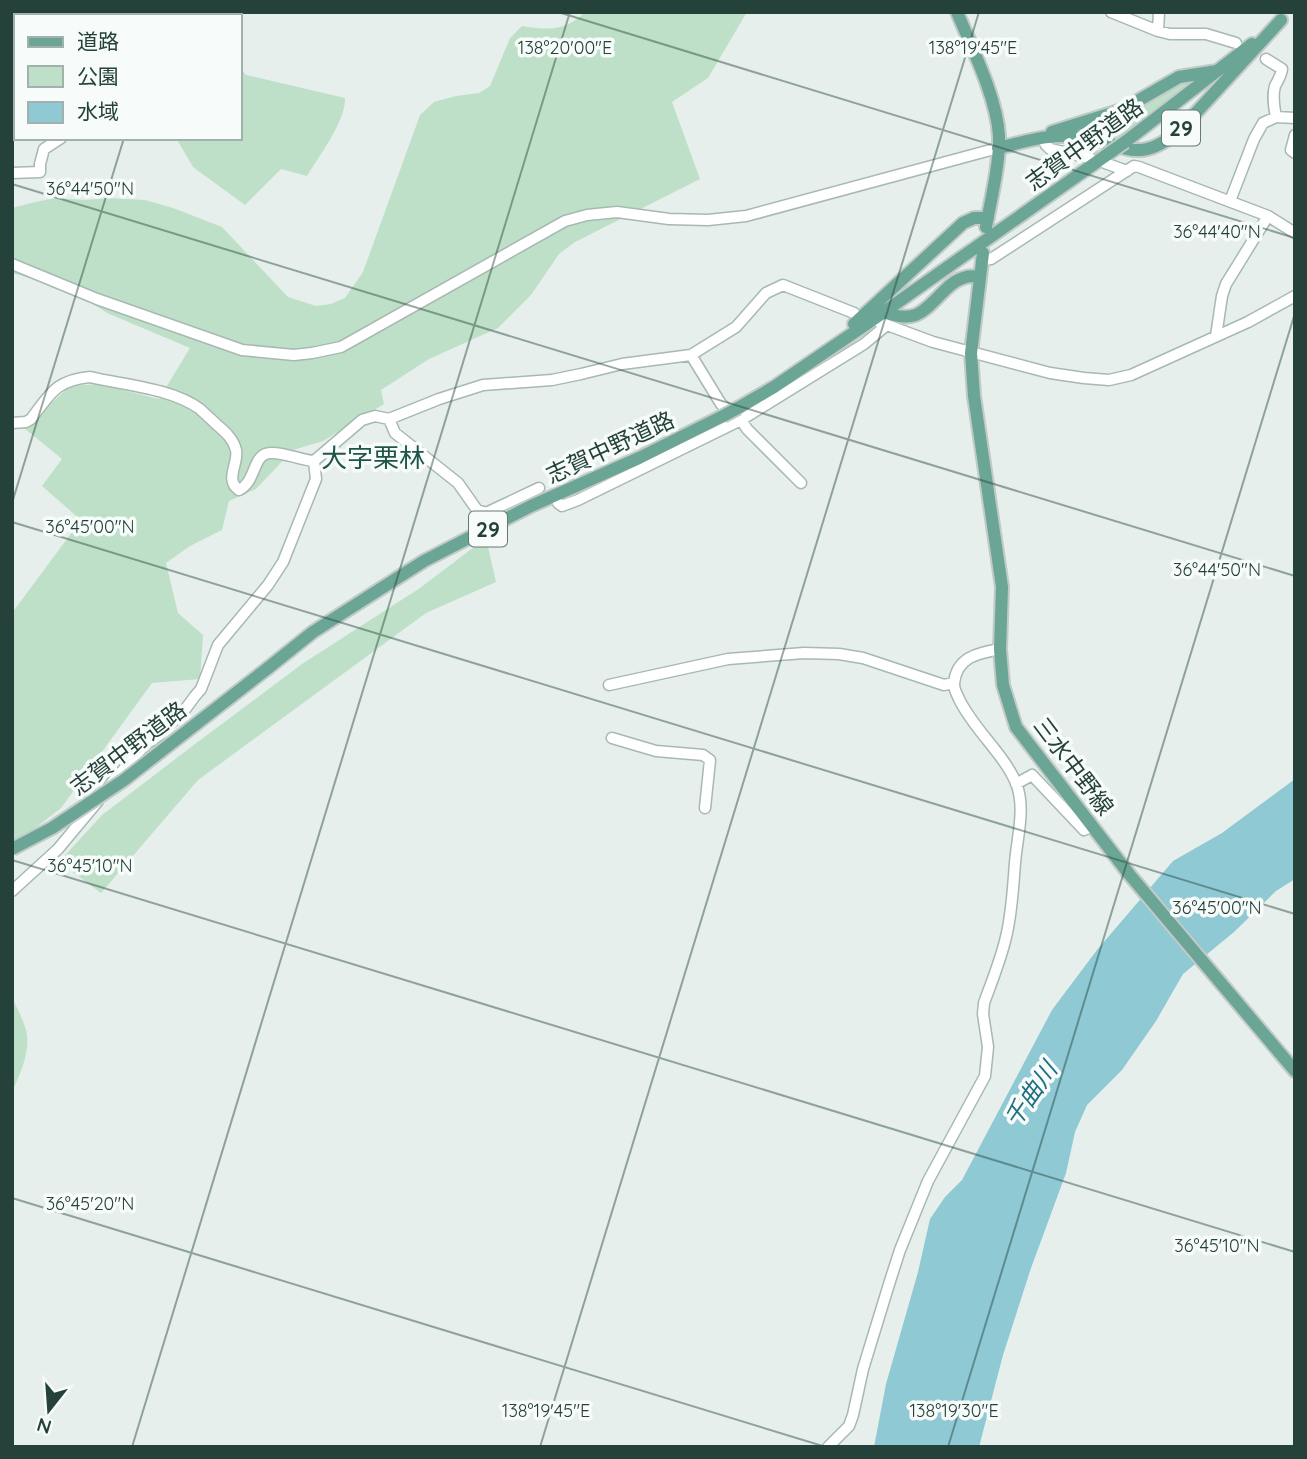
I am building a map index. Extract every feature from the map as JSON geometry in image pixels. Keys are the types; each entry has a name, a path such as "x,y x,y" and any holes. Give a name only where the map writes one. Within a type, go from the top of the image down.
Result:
{"main road":[{"path":"957,12 995,106 998,148"},
{"name":"29","path":"1042,137 1077,136 1137,151 1163,143 1204,106 1285,16"},
{"name":"29","path":"823,353 963,223 974,218 987,223 998,148 1042,137 1122,110 1179,77 1219,70 1285,16"},
{"name":"志賀中野道路","path":"12,849 52,828 114,787 313,632 424,561 531,506 639,458 723,416 739,414 823,353 883,320 1107,158 1219,70"},
{"name":"三水中野線","path":"982,256 971,353 974,396 1002,586 1000,649 1003,685 1016,727 1129,874 1295,1071"},
{"path":"883,320 916,316 959,279 979,277"}],"street":[{"path":"1111,12 1158,32 1206,34 1236,43"},
{"path":"1158,32 1159,12"},
{"path":"1266,59 1282,69 1273,100 1276,117"},
{"path":"1230,201 1263,123 1276,117 1295,118"},
{"path":"1295,135 1291,150 1295,153"},
{"path":"1042,137 1050,149 1090,158"},
{"path":"12,173 40,172 44,149 58,140"},
{"path":"12,264 97,299 242,350 294,355 312,353 341,346 565,221 587,215 617,212 669,219 708,220 746,216 998,148"},
{"path":"1107,158 1129,169"},
{"path":"982,256 991,259 1129,169 1139,167 1268,216 1295,233"},
{"path":"1216,336 1226,284 1268,216"},
{"path":"314,461 362,420 376,416 389,419 482,385 552,380 622,364 691,355 736,327 766,293 783,285 854,313"},
{"path":"558,503 562,506 578,500 864,344 883,320 933,342 971,353 1050,373 1109,380 1131,375 1248,322 1295,296"},
{"path":"691,355 721,404 739,414 747,429 801,483"},
{"path":"12,423 31,419 61,384 90,377 142,387 198,408 229,436 236,451 231,481 234,487 239,489 250,481 258,460 268,453 314,461"},
{"path":"389,419 395,433 458,483 477,510 486,513 539,488"},
{"path":"12,891 62,844 129,762 181,715 201,689 218,645 268,585 283,562 316,479 314,461"},
{"path":"828,1447 849,1426 890,1281 928,1181 985,1076 988,1047 984,1003 1006,937 1021,808 1016,784 1001,758 967,715 954,683 965,660 981,652 1000,649"},
{"path":"610,685 728,659 804,653 863,657 944,685 954,683"},
{"path":"612,737 656,751 703,755 710,760 705,808"},
{"path":"1016,784 1032,775 1084,830 1092,826"}],"green space":[{"path":"199,12 200,14 83,14"},
{"path":"585,12 747,12 708,78 672,102 700,179 575,242 559,254 531,295 498,328 429,359 381,390 384,404 323,441 293,450 256,489 229,501 222,530 190,546 166,563 178,613 203,635 200,679 152,683 61,808 12,851 12,613 81,520 42,486 62,459 24,428 70,386 99,384 159,399 190,348 107,313 65,291 12,273 12,208 56,198 109,198 145,200 173,208 222,227 288,297 316,306 331,304 345,298 363,272 420,115 434,102 479,93 490,86 510,38 522,26 555,28 578,19"},
{"path":"242,70 246,75 345,98 337,128 307,176 281,169 245,205 193,167 177,140 242,140"},
{"path":"1194,77 1199,79 1115,142 1064,131 1121,117"},
{"path":"1069,144 1101,151 1093,157 1054,146"},
{"path":"486,538 496,582 426,613 198,780 101,893 59,862 102,815 195,744 302,664 420,588"},
{"path":"12,998 26,1030 27,1045 19,1077 12,1091"}],"water":[{"name":"千曲川","path":"1295,779 1295,879 1276,891 1234,932 1183,974 1156,1021 1122,1070 1087,1105 1075,1132 1066,1173 1003,1355 979,1447 874,1447 886,1384 930,1219 945,1197 962,1180 1052,1010 1097,950 1173,861 1222,833"}],"waterway":[{"path":"1078,149 1086,152"},
{"path":"1210,199 1260,218"}],"district":[{"name":"大字栗林","path":"373,457"}]}
